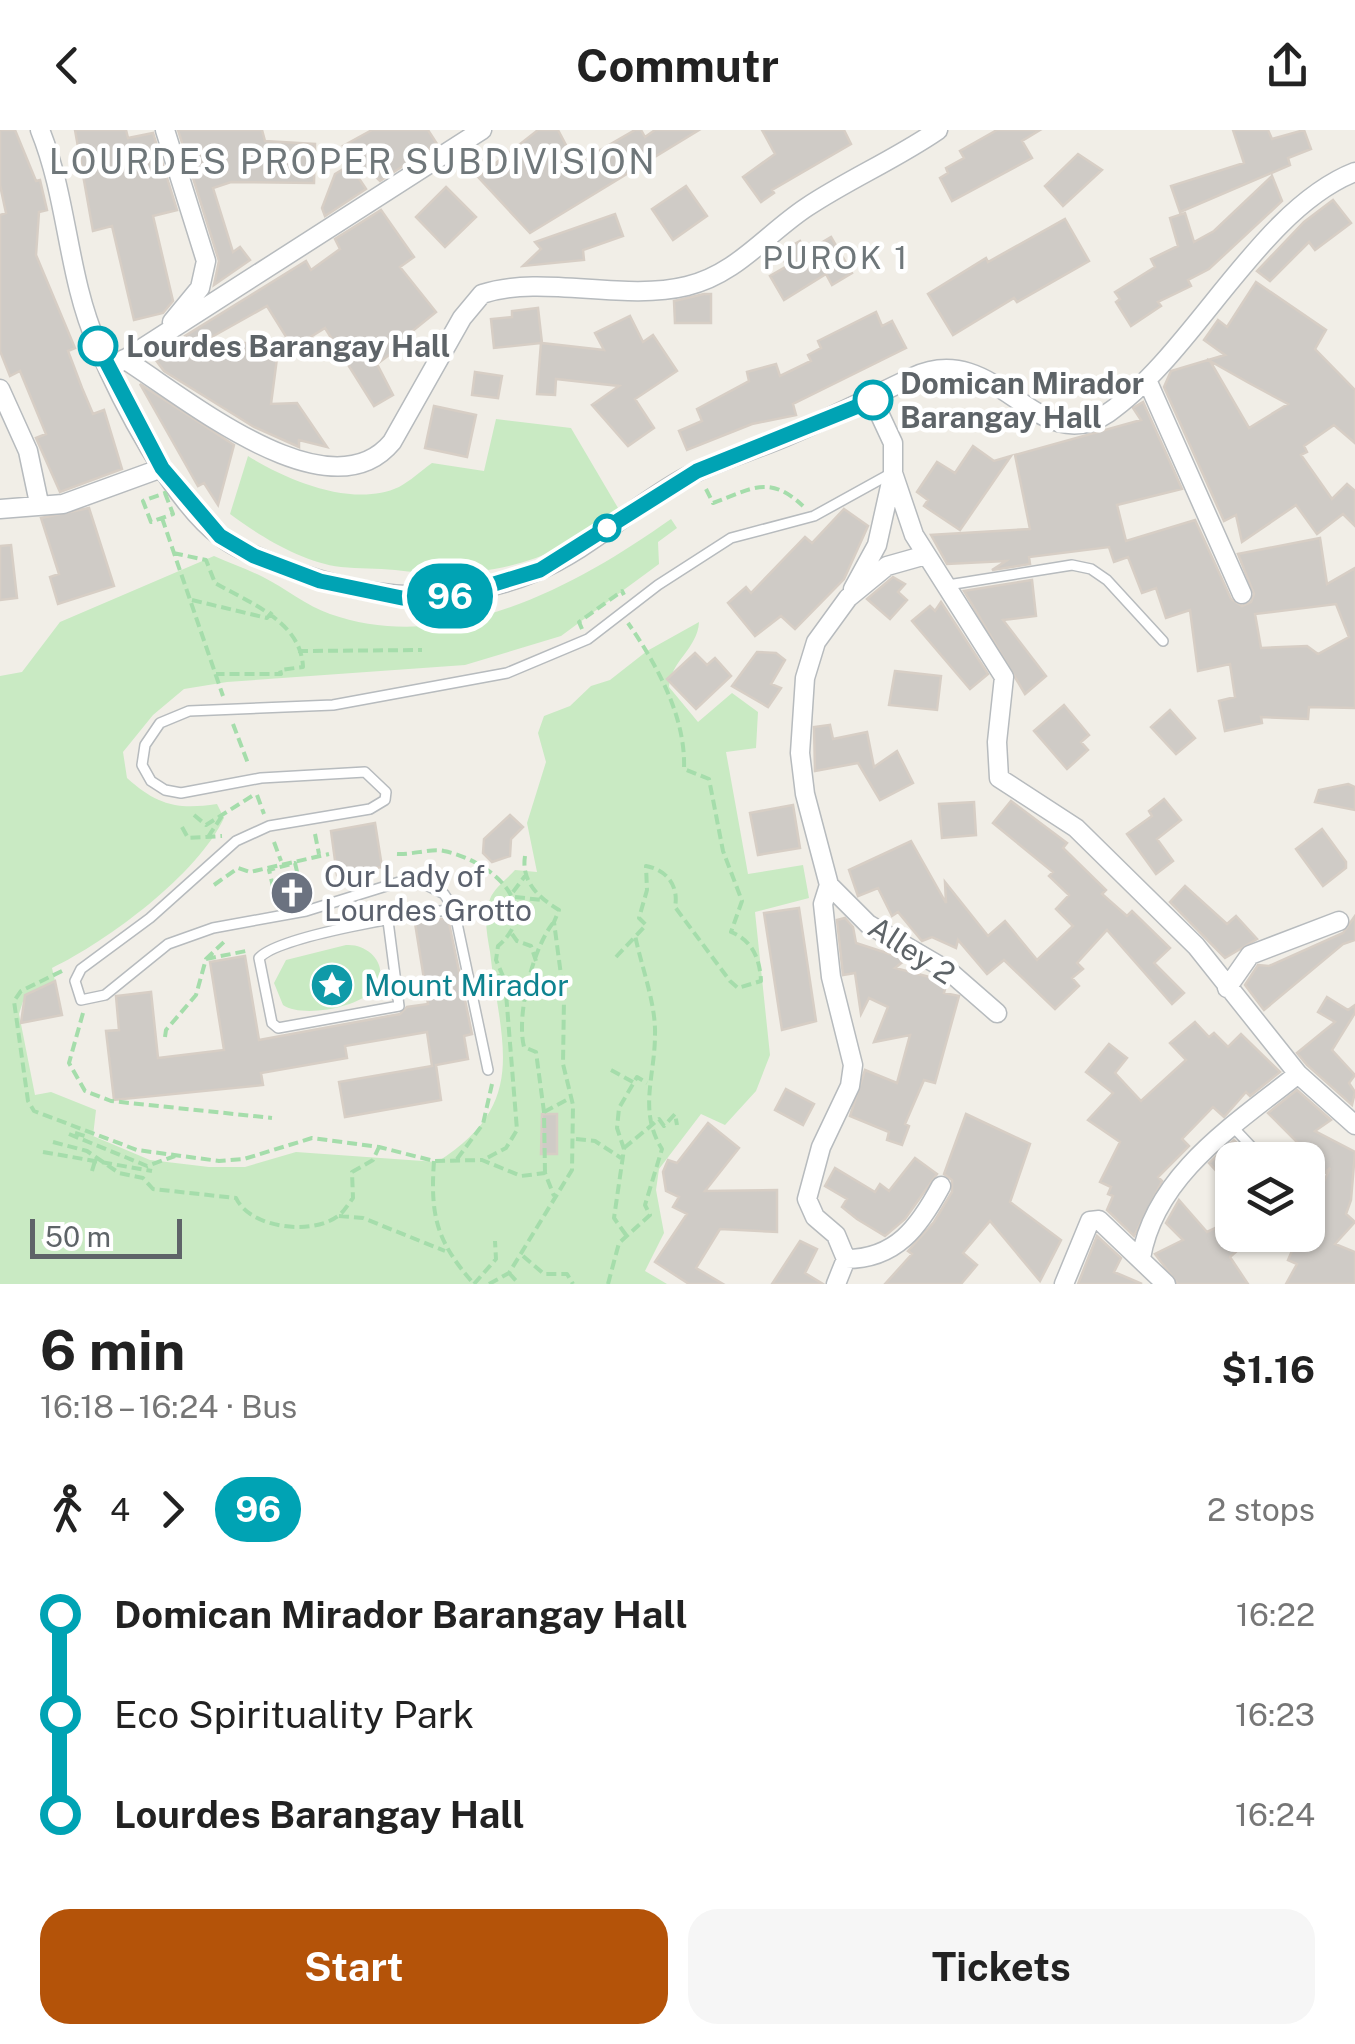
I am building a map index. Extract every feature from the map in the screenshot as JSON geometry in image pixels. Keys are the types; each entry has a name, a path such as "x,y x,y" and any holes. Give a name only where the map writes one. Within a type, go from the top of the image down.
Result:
{"street":[{"path":"40,130 54,166 75,287 117,364 162,468 220,536 254,556 320,581 402,598 458,595 540,570 697,471 873,400 931,370 965,370 990,379 1052,422 1073,426 1104,416 1147,380 1256,252 1294,214 1355,172"},
{"path":"159,337 200,288 206,261 165,130"},
{"path":"117,364 482,130"},
{"path":"117,364 278,454 306,464 360,467 379,458 392,442 462,318 482,294 524,289 648,291 710,279 766,244 805,208 890,163 938,130"},
{"path":"1147,380 1242,594"},
{"path":"0,388 28,451 38,503"},
{"path":"836,1284 846,1259 836,1235 815,1216 807,1199 820,1147 850,1086 854,1065 831,977 822,904 829,884 804,794 802,718 805,678 816,642 848,598 877,545 893,473 893,443 873,400"},
{"path":"0,509 63,504 162,468"},
{"path":"893,473 942,586 1004,677 996,742 999,778 1076,828 1196,946 1298,1074 1355,1125"},
{"path":"848,598 887,566 926,555"},
{"name":"Alley 2","path":"829,884 868,924 950,972 997,1014"},
{"path":"1226,988 1250,954 1339,921"},
{"path":"1141,1258 1162,1198 1183,1171 1298,1074"},
{"path":"846,1259 872,1259 907,1238 941,1186"},
{"path":"1064,1284 1090,1222 1100,1220 1166,1284"}],"lane":[{"path":"488,1070 454,909 444,894 412,878 306,911 213,928 168,944 104,995 88,1002 76,993 77,973 150,918 217,854 268,826 370,809 385,800 383,786 364,772 261,778 181,792 165,790 151,780 142,764 145,745 160,722 188,711 334,705 507,672 588,639 671,576 731,538 814,516 893,473"},
{"path":"942,586 1072,565 1091,569 1163,641"},
{"path":"388,921 399,1006 278,1028 272,1023 259,958 293,941 388,921 454,909"},
{"path":"1232,1126 1247,1142"}],"path":[{"path":"697,471 713,504 764,485 776,486 814,516"},
{"path":"165,493 143,501 151,522 173,514"},
{"path":"162,518 226,704"},
{"path":"174,552 206,560 216,583 272,612 298,651 303,667 280,670 281,674 216,674"},
{"path":"579,622 622,591"},
{"path":"599,597 604,604"},
{"path":"190,600 267,618 272,612"},
{"path":"616,957 646,925 639,918 647,890 646,866 658,868 678,894 675,907 730,980 738,988 760,981 759,962 750,945 731,932 742,901 723,851 710,779 684,768 682,725 648,651 622,615"},
{"path":"298,651 422,650"},
{"path":"232,721 251,773"},
{"path":"258,794 266,820"},
{"path":"194,815 206,825 249,797"},
{"path":"208,837 232,806"},
{"path":"182,827 188,838 217,834"},
{"path":"315,834 320,855"},
{"path":"273,839 282,864"},
{"path":"397,854 442,850 466,860 514,895 536,903 542,900"},
{"path":"214,885 238,868 250,872 330,854"},
{"path":"525,856 526,875 542,900 559,910 528,986 520,1030 524,1046 536,1052 544,1112 546,1174 554,1196"},
{"path":"278,909 270,870 282,864 295,863 305,903"},
{"path":"514,895 526,875"},
{"path":"482,1160 506,1148 517,1130 506,981 496,960 498,946 512,934 518,906 514,895"},
{"path":"490,1284 509,1273 522,1255 572,1170 571,1096 563,1064 564,998 554,922"},
{"path":"512,934 517,942 532,946 537,962"},
{"path":"608,1284 618,1243 650,1214 645,1204 662,1149 650,1131 648,1083 656,1033 635,935"},
{"path":"165,1037 166,1030 196,995 206,959 236,936"},
{"path":"206,959 246,951 259,958"},
{"path":"54,975 21,991 14,1001 28,1101 42,1116 133,1166 152,1171"},
{"path":"506,981 528,986"},
{"path":"88,1002 68,1062 85,1091 112,1101 272,1118"},
{"path":"457,1160 483,1124 490,1106 488,1070"},
{"path":"611,1070 632,1082"},
{"path":"624,1149 617,1128 619,1108 632,1082 642,1077 648,1083"},
{"path":"544,1112 571,1096"},
{"path":"626,1235 614,1218 624,1149 659,1120 667,1125 672,1114 677,1125"},
{"path":"77,1134 137,1150 219,1162 244,1159 312,1138 379,1147 434,1162 482,1160 521,1176 546,1174"},
{"path":"574,1139 595,1141 621,1158"},
{"path":"53,1142 88,1151 119,1174 142,1178 153,1189 236,1198 242,1210 257,1219 301,1226 339,1216 363,1218 443,1253 474,1284 496,1259 495,1241"},
{"path":"339,1216 354,1198 352,1172 373,1160 379,1147"},
{"path":"43,1152 133,1166 147,1166 175,1156"},
{"path":"92,1171 95,1161"},
{"path":"434,1162 436,1225 443,1253"},
{"path":"522,1255 544,1274 567,1274 573,1284"},
{"path":"509,1273 519,1284"}],"green space":[{"path":"496,419 571,428 621,513 540,556 514,565 458,573 326,564 282,547 230,514 248,456 322,489 362,495 381,493 399,487 432,463 484,471"},
{"path":"671,519 677,528 658,542 659,564 561,636 465,665 227,682 184,689 153,715 123,752 127,778 168,803 217,804 224,818 173,883 99,941 52,968 55,981 25,995 19,1014 35,1095 51,1092 96,1110 93,1136 150,1160 245,1167 296,1152 437,1162 467,1140 498,1094 502,1043 487,912 494,891 515,870 537,872 527,823 546,762 538,733 544,716 570,706 591,686 610,680 647,651 699,622 694,640 674,670 669,687 698,722 732,693 758,712 756,748 726,752 748,874 803,865 809,898 755,912 770,1055 756,1091 725,1125 701,1114 659,1169 656,1190 664,1233 645,1271 667,1284 0,1284 0,676 22,672 60,622 214,556 263,577 330,614 375,625 421,626 466,620 553,590"},
{"path":"346,945 364,948 376,959 380,975 372,991 354,1002 329,1009 303,1011 283,1005 274,983 286,960"}],"building":[{"path":"0,130 15,130 36,181 40,180 47,210 39,212 36,255 75,348 68,351 82,388 93,414 104,410 122,469 60,492 36,438 46,434 20,371 10,376 0,351 0,215 6,213 0,185"},
{"path":"75,130 126,130 128,138 153,133 177,210 153,216 173,301 163,313 134,320 112,226 93,231"},
{"path":"178,130 262,130 265,141 315,144 314,183 231,182 213,188 233,252 240,247 250,260 214,285 219,261"},
{"path":"372,130 428,130 437,144 380,181 368,169 358,177 366,189 325,216 322,208 335,174 353,163 343,146"},
{"path":"538,130 558,130 576,164 635,130 641,130 645,137 655,130 699,130 530,233 478,177"},
{"path":"762,130 844,130 851,144 772,190 774,193 761,202 743,177 775,154"},
{"path":"997,130 1040,130 1022,141 1032,158 952,201 940,178 948,173 946,168 964,158 960,151"},
{"path":"1233,130 1268,130 1272,139 1304,130 1311,149 1288,158 1290,165 1180,212 1171,186 1244,163"},
{"path":"1078,154 1102,170 1063,206 1045,186"},
{"path":"1272,176 1282,201 1209,269 1188,280 1191,286 1158,302 1161,306 1131,326 1116,302 1120,299 1115,292 1155,267 1151,259 1178,246 1170,218 1185,213 1194,242 1214,231"},
{"path":"686,186 707,216 673,240 652,209"},
{"path":"446,187 476,217 445,247 416,217"},
{"path":"1333,200 1351,223 1315,250 1309,242 1270,281 1257,271 1304,222"},
{"path":"381,210 414,257 400,267 436,312 410,333 413,337 377,364 393,395 374,406 325,328 277,358 271,404 297,403 327,447 299,440 299,447 254,427 164,371 155,359 177,343 189,343 185,336 306,261 311,270 340,249 335,239","holes":["267,306 290,343 201,343"]},
{"path":"615,214 623,236 583,250 584,260 523,266 541,249 535,242"},
{"path":"1065,219 1089,261 1017,302 1014,298 953,335 928,294 986,258 988,262"},
{"path":"831,237 852,273 832,285 826,274 784,300 770,276 787,266 779,253 800,241 806,252"},
{"path":"1256,282 1326,330 1315,349 1355,390 1355,443 1334,425 1304,446 1307,452 1301,455 1332,499 1347,484 1355,491 1355,526 1343,514 1317,534 1296,505 1242,542 1236,515 1224,521 1164,387 1171,371 1225,355 1204,340 1218,320 1227,327","holes":["1210,361 1288,404 1249,428"]},
{"path":"711,294 711,323 675,323 674,301"},
{"path":"538,308 542,343 494,348 491,319 512,317 512,311"},
{"path":"876,312 882,326 892,321 906,348 793,404 796,415 752,424 687,450 679,431 702,421 697,409 749,381 747,372 776,364 780,376 811,361 808,355 821,348 818,341"},
{"path":"630,316 643,342 653,335 677,371 635,399 654,428 628,446 592,405 619,386 556,379 555,395 537,394 541,343 604,350 595,333"},
{"path":"475,372 502,376 498,398 472,395"},
{"path":"140,384 234,445 218,505 204,483 198,486"},
{"path":"1143,402 1182,489 1117,505 1126,541 1195,520 1231,599 1242,606 1251,602 1254,594 1238,554 1320,538 1327,584 1355,568 1355,708 1309,707 1308,719 1261,717 1262,723 1225,731 1219,701 1235,697 1230,664 1198,671 1190,610 1166,618 1156,588 1142,593 1128,557 1114,562 1109,547 1029,557 1030,564 992,570 1006,561 947,564 931,535 1030,529 1015,455 1141,420 1133,408","holes":["1336,604 1349,637 1318,654 1307,646 1261,648 1255,614"]},
{"path":"434,406 476,415 467,457 425,448"},
{"path":"973,446 994,461 1011,456 960,530 924,506 928,500 917,492 937,462 955,473"},
{"path":"89,508 114,586 58,604 50,577 59,574 41,518"},
{"path":"844,509 868,526 844,579 795,629 781,616 755,636 728,603 746,587 751,593 805,537 812,543"},
{"path":"11,545 17,598 0,600 0,546"},
{"path":"893,577 905,584 898,592 907,600 890,619 867,599"},
{"path":"1032,580 1036,616 1003,620 1046,676 1025,694 964,591"},
{"path":"941,602 988,674 970,689 912,621 930,606 935,611"},
{"path":"757,652 776,653 785,660 771,684 781,688 768,707 732,686"},
{"path":"695,653 707,665 715,658 731,676 696,709 667,679"},
{"path":"895,671 941,676 937,710 889,705"},
{"path":"1064,705 1089,735 1081,742 1088,750 1067,769 1034,731"},
{"path":"1170,710 1195,738 1176,754 1151,727"},
{"path":"830,725 833,739 867,732 874,767 897,751 913,783 880,800 858,763 815,771 814,727"},
{"path":"1348,784 1355,787 1355,810 1315,802 1319,790"},
{"path":"1164,799 1181,820 1157,839 1173,861 1156,874 1127,834 1152,816 1149,811"},
{"path":"1011,801 1067,843 1063,848 1106,890 1102,894 1127,916 1132,911 1170,948 1154,963 1184,993 1172,1004 1107,930 1077,963 1083,969 1072,978 1079,986 1055,1009 1004,960 987,974 958,940 956,948 932,937 922,941 898,912 892,916 878,888 858,896 849,870 911,841 946,903 945,882 988,936 1005,921 1037,960 1073,926 1056,909 1069,895 1049,876 1053,872 993,823"},
{"path":"974,802 976,835 942,838 939,804"},
{"path":"793,805 800,848 758,855 750,813"},
{"path":"510,815 523,827 511,839 510,856 492,862 483,853 484,839"},
{"path":"375,823 382,867 337,875 331,831"},
{"path":"1322,829 1346,862 1346,868 1323,886 1296,849"},
{"path":"1185,886 1227,924 1236,916 1257,939 1225,958 1170,902"},
{"path":"799,908 816,1021 782,1030 764,913"},
{"path":"1355,916 1355,940 1343,944 1264,1010 1245,985 1258,965 1269,966 1343,933"},
{"path":"448,918 472,1034 464,1036 468,1059 436,1065 441,1100 345,1117 339,1082 432,1066 427,1032 345,1046 347,1058 261,1073 263,1085 114,1100 106,1031 119,1030 116,996 151,992 158,1058 224,1050 210,962 245,956 259,1040 400,1014 407,1007 428,1004 415,923"},
{"path":"845,918 853,927 856,943 905,960 895,968 937,979 946,985 944,993 959,996 935,1083 924,1080 905,1124 909,1126 902,1145 887,1140 889,1132 850,1116 865,1070 897,1083 910,1035 874,1042 888,1007 869,998 861,1014 855,973 843,975 837,920"},
{"path":"55,981 62,1015 21,1023 25,995"},
{"path":"1327,997 1348,1010 1355,1005 1355,1013 1332,1050 1355,1075 1349,1083 1355,1092 1352,1105 1297,1053 1335,1022 1318,1012"},
{"path":"1195,1022 1209,1037 1214,1033 1228,1047 1241,1034 1280,1072 1250,1096 1246,1092 1224,1117 1213,1107 1182,1139 1189,1146 1158,1177 1162,1181 1134,1236 1107,1210 1113,1196 1108,1194 1111,1187 1100,1182 1120,1142 1088,1120 1113,1093 1086,1072 1109,1044 1127,1058 1115,1073 1141,1101 1186,1060 1170,1043"},
{"path":"786,1089 814,1104 803,1125 775,1110"},
{"path":"1297,1090 1331,1120 1315,1131 1355,1152 1346,1214 1355,1222 1335,1244 1355,1252 1355,1284 1286,1284 1297,1264 1288,1260 1292,1252 1325,1252 1325,1179 1330,1168 1325,1173 1325,1142 1297,1142 1268,1113"},
{"path":"542,1114 557,1114 557,1154 541,1154"},
{"path":"966,1114 1030,1144 1010,1202 1061,1240 1040,1281 990,1221 963,1253 977,1265 961,1284 885,1284 912,1254 908,1251 934,1222 952,1192 952,1180 944,1174"},
{"path":"708,1123 739,1148 705,1191 777,1190 777,1232 720,1229 696,1268 723,1284 689,1284 655,1262 687,1214 673,1207 679,1197 666,1191 663,1172 668,1160 677,1163"},
{"path":"915,1158 937,1174 905,1219 885,1236 842,1207 847,1199 825,1186 835,1168 875,1192 880,1184 889,1191"},
{"path":"1179,1200 1207,1232 1215,1228 1215,1252 1236,1252 1230,1257 1248,1284 1178,1284 1155,1254 1183,1240 1166,1223"},
{"path":"1097,1236 1121,1258 1114,1272 1142,1284 1078,1284"},
{"path":"800,1241 817,1249 805,1273 823,1284 772,1284"}],"bus line":[{"name":"96","path":"98,346 162,468 220,536 254,556 320,581 402,598 458,595 540,570 658,492 697,471 873,400"}],"place":[{"name":"Lourdes Barangay Hall","path":"98,346"},
{"name":"Domican Mirador Barangay Hall","path":"873,400"},
{"name":"Our Lady of Lourdes Grotto","path":"292,893"},
{"name":"Mount Mirador","path":"332,985"}],"district":[{"name":"LOURDES PROPER SUBDIVISION","path":"353,161"},
{"name":"PUROK 1","path":"836,257"}]}
